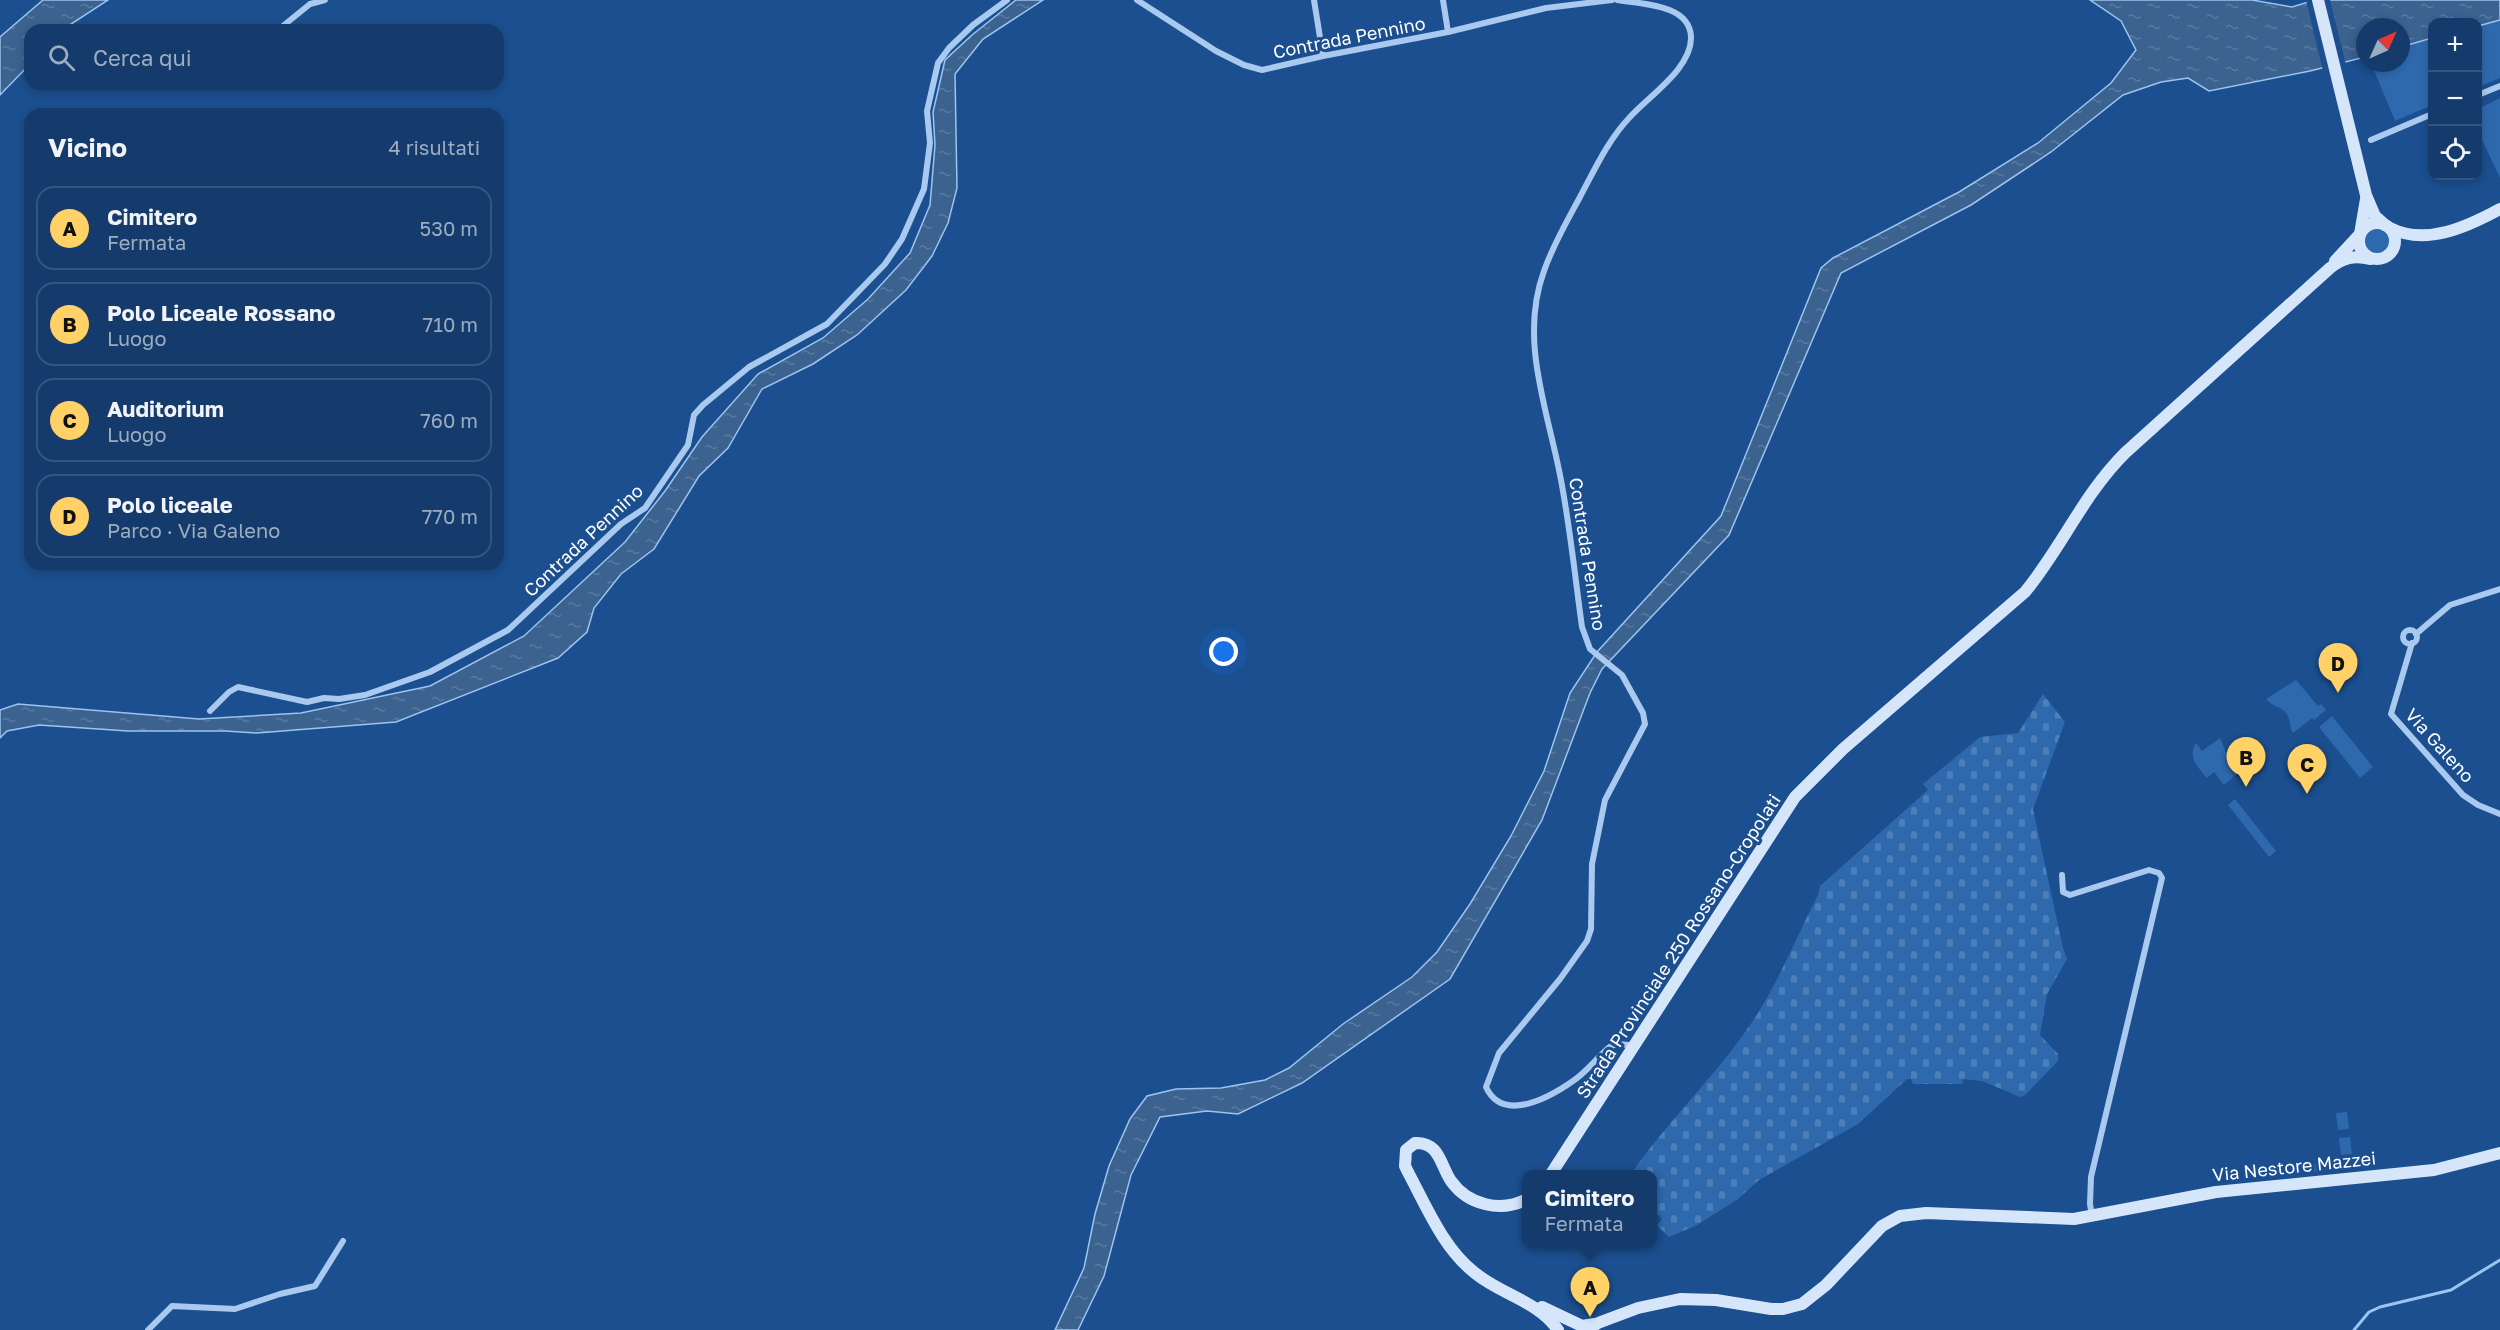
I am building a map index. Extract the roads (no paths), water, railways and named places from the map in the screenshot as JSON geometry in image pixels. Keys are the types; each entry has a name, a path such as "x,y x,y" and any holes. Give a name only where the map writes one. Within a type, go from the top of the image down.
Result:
{"main road":[{"path":"2318,0 2366,195 2375,216 2387,227 2395,239 2392,251"},
{"path":"2366,195 2359,245 2361,251 2370,259 2382,259 2406,242 2467,226 2500,209"},
{"path":"2360,234 2363,229 2373,223 2409,234 2435,234"},
{"name":"Strada Provinciale 250 Rossano-Cropolati","path":"1554,1170 1796,797 1843,749 2025,592 2045,567 2085,501 2108,470 2330,268 2360,234"},
{"name":"Strada Provinciale 250 Rossano-Cropolati","path":"2330,268 2344,259 2357,257 2370,259"},
{"path":"1522,1201 1505,1206 1494,1206 1476,1201 1453,1183 1432,1147 1415,1143 1406,1150 1406,1166 1409,1174 1439,1230 1454,1252 1481,1277 1530,1304 1548,1317 1558,1330"},
{"name":"Via Nestore Mazzei","path":"1587,1327 1638,1308 1680,1299 1716,1300 1771,1309 1802,1304 1826,1285 1882,1226 1900,1216 1926,1213 2055,1219 2092,1217 2216,1192 2331,1178 2434,1170 2500,1154"},
{"path":"1530,1304 1587,1327"}],"street":[{"path":"285,24 310,4 325,0"},
{"name":"Contrada Pennino","path":"210,711 229,692 238,687 307,702 324,698 339,699 365,695 429,672 508,630 621,524 645,508 688,445 694,415 703,405 754,364 827,324 885,264 902,238 924,189 930,143 927,111 938,63 949,48 973,25 1007,0"},
{"name":"Contrada Pennino","path":"1137,0 1216,51 1244,65 1262,70 1448,32 1546,8 1612,0"},
{"path":"1314,0 1323,56"},
{"path":"1443,0 1448,32"},
{"path":"1545,0 1546,8"},
{"name":"Contrada Pennino","path":"1617,0 1660,7 1677,14 1686,21 1691,37 1690,53 1682,65 1629,117 1611,139 1564,227 1544,271 1536,300 1534,345 1536,369 1560,476 1582,627 1593,651 1622,675 1643,713 1645,724 1605,800 1592,864 1591,929 1581,952 1500,1053 1486,1087 1496,1102 1523,1105 1537,1101 1574,1080 1611,1046 1629,1045"},
{"path":"2482,93 2500,86"},
{"path":"2371,140 2428,116"},
{"path":"2416,634 2410,630 2403,634 2405,642 2412,644 2417,638 2416,634 2450,605 2500,589"},
{"name":"Via Galeno","path":"2412,644 2391,714 2463,795 2500,814"},
{"path":"2062,875 2063,892 2070,895 2149,870 2159,873 2162,878 2091,1177 2092,1217"},
{"path":"148,1330 172,1305 235,1310 280,1294 315,1286 343,1241"}],"water":[{"path":"43,0 108,0 71,24 24,24 24,70 0,95 0,37"},
{"path":"1016,0 1043,0 983,39 955,74 957,188 948,223 932,256 906,290 857,335 813,364 762,389 728,448 699,476 654,549 621,574 594,608 587,632 558,658 396,722 257,733 128,731 39,725 7,731 0,738 0,710 18,704 199,719 301,713 430,686 524,636 625,542 665,491 702,437 758,374 823,338 868,299 910,253 930,205 935,145 933,112 945,60"},
{"path":"2090,0 2252,0 2292,7 2315,0 2500,0 2500,20 2482,25 2482,18 2428,18 2428,39 2410,44 2410,18 2356,18 2356,59 2310,71 2209,91 2188,78 2161,82 2123,95 2051,152 1971,205 1841,273 1729,535 1602,669 1590,693 1542,820 1450,979 1302,1083 1238,1114 1207,1111 1160,1117 1131,1175 1104,1276 1078,1330 1055,1330 1084,1268 1095,1214 1109,1166 1130,1119 1147,1096 1176,1089 1221,1088 1265,1080 1289,1068 1343,1024 1412,977 1437,952 1470,904 1511,836 1544,771 1570,693 1597,652 1721,516 1821,268 1833,258 1959,192 2038,143 2111,83 2136,50 2121,21"}],"waterway":[{"path":"2354,1330 2369,1312 2380,1307 2451,1290 2500,1260"}],"place":[{"name":"Polo liceale","path":"2338,693"},
{"name":"Polo Liceale Rossano","path":"2246,787"},
{"name":"Auditorium","path":"2307,794"},
{"name":"Cimitero","path":"1590,1317"}]}
